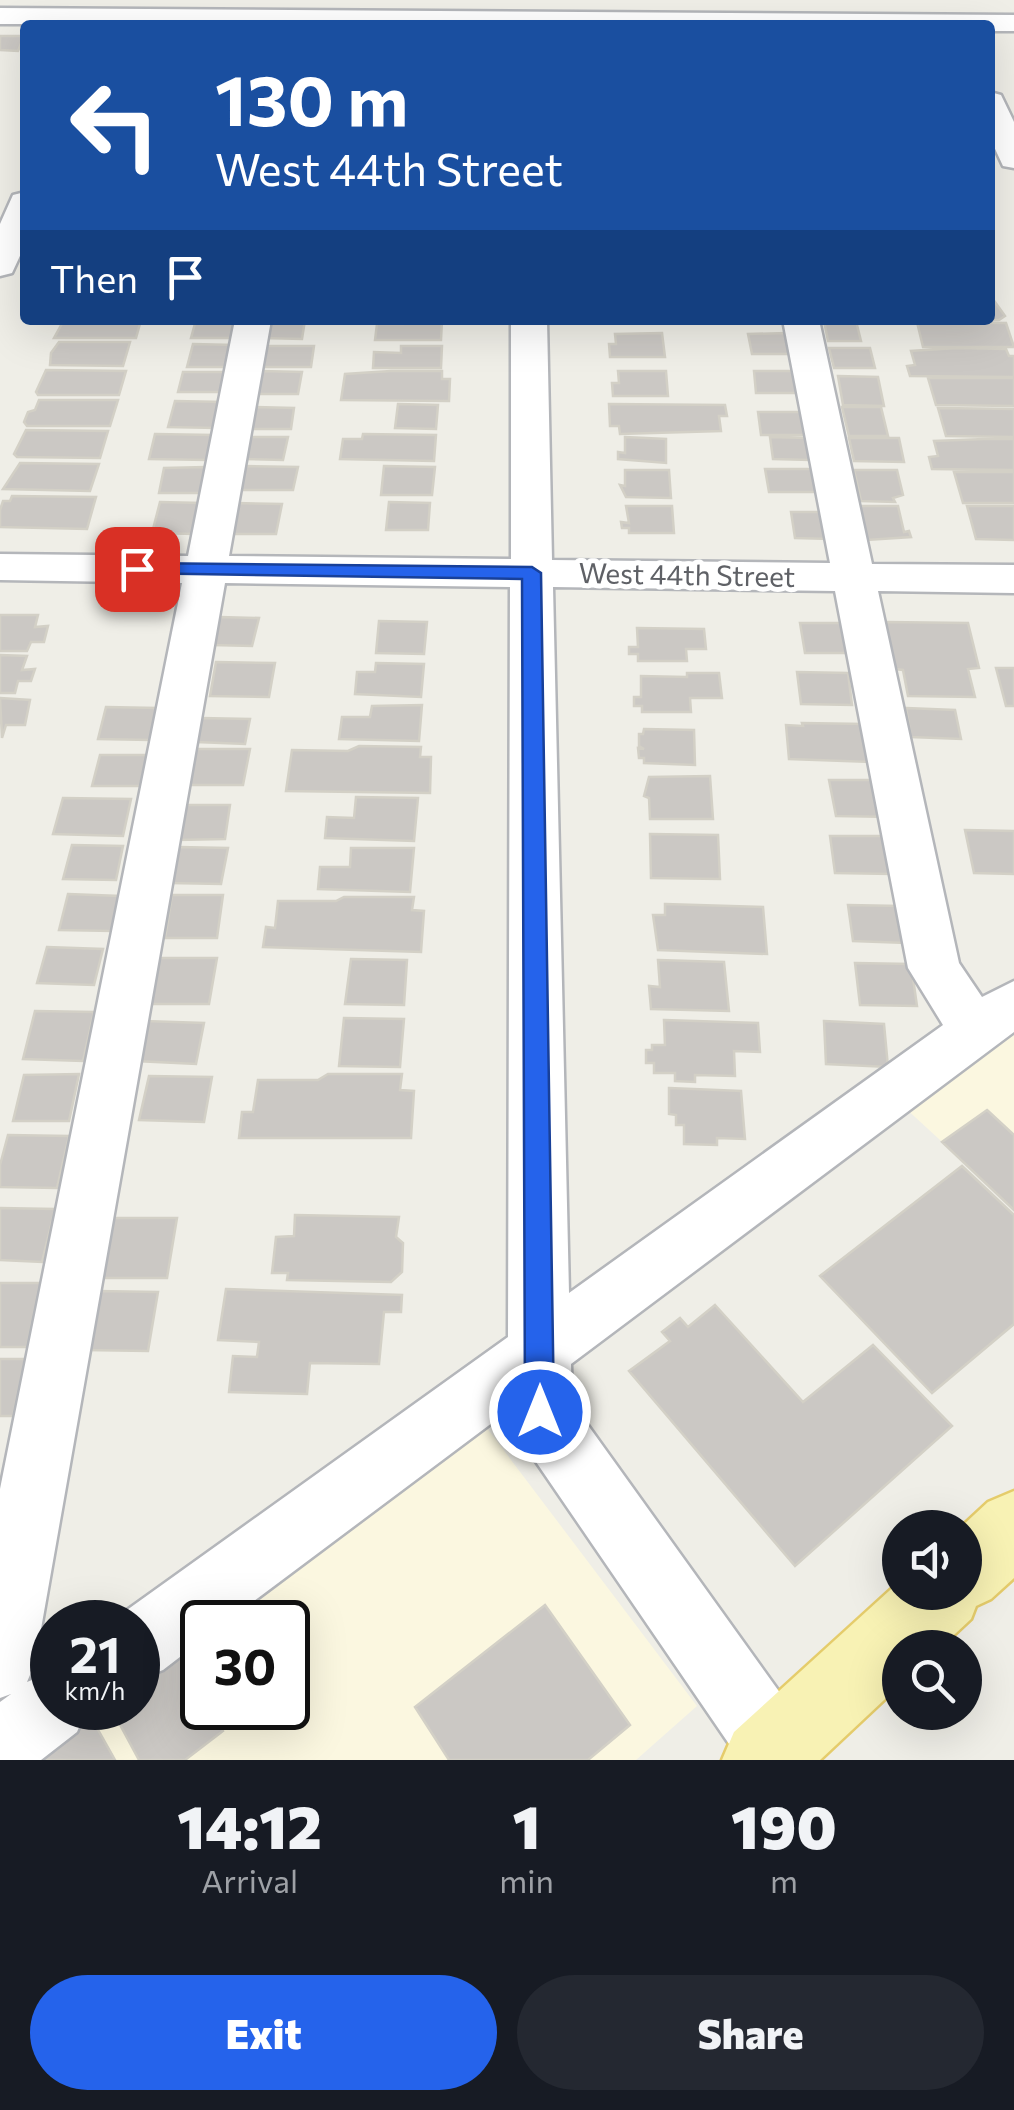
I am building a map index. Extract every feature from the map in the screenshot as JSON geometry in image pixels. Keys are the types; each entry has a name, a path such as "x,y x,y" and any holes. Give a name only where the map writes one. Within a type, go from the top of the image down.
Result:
{"main road":[{"path":"982,1557 1014,1528"},
{"path":"769,1754 925,1610"}],"street":[{"path":"101,20 157,8 240,9 298,20"},
{"path":"0,16 77,20"},
{"path":"995,113 1014,159"},
{"path":"0,266 20,215"},
{"path":"0,1663 252,325"},
{"path":"529,325 540,1412 769,1754"},
{"path":"160,1629 995,1017 934,968 803,325"},
{"name":"West 44th Street","path":"0,567 1014,579"},
{"path":"0,1746 30,1724"}],"shaded area":[{"path":"1014,1003 1014,1208 890,1094"},
{"path":"468,1403 697,1706 636,1760 0,1760 0,1746 30,1724 30,1730 160,1730 160,1629 180,1614 180,1730 310,1730 310,1600 199,1600"}],"building":[{"path":"0,36 20,36 18,51 0,50"},
{"path":"995,302 1005,316 995,320"},
{"path":"995,323 1006,323 1014,347 923,347 918,325"},
{"path":"61,325 140,325 136,338 54,338"},
{"path":"195,325 241,325 237,338 191,338"},
{"path":"268,325 304,325 302,339 264,338"},
{"path":"377,325 442,325 441,340 375,340"},
{"path":"825,325 857,325 861,341 828,341"},
{"path":"662,333 665,357 610,357 609,344 616,344 615,334"},
{"path":"786,333 789,354 752,354 748,334"},
{"path":"59,342 130,342 123,366 50,365 51,353"},
{"path":"193,344 234,345 229,367 187,367"},
{"path":"267,346 314,346 311,367 264,367"},
{"path":"401,346 442,346 441,368 373,368 374,352 401,353"},
{"path":"829,348 870,348 875,368 834,368"},
{"path":"1006,349 1009,356 1014,356 1014,377 910,376 907,366 915,365 911,351"},
{"path":"46,370 126,371 119,395 38,395"},
{"path":"261,371 302,372 298,394 257,394"},
{"path":"442,371 442,379 450,379 449,401 341,400 345,374"},
{"path":"618,371 666,371 668,396 613,396 612,383 619,383"},
{"path":"754,371 793,371 796,393 756,393"},
{"path":"183,372 225,372 220,392 178,392"},
{"path":"838,376 878,377 884,406 843,405"},
{"path":"928,378 1014,378 1014,406 936,405"},
{"path":"39,400 118,400 110,426 27,426 24,422 28,412 35,410"},
{"path":"175,401 224,402 217,428 168,427"},
{"path":"398,404 438,405 436,429 395,428"},
{"path":"609,404 725,405 727,416 719,416 721,431 620,434 619,426 610,426"},
{"path":"255,407 294,408 291,429 250,429"},
{"path":"842,407 881,407 888,436 849,436"},
{"path":"938,408 1014,409 1014,437 946,436"},
{"path":"758,412 800,412 804,435 761,435"},
{"path":"26,430 108,431 100,458 17,457 14,454"},
{"path":"155,434 213,435 208,460 149,459"},
{"path":"363,434 436,435 434,461 340,459 343,439 362,439"},
{"path":"250,437 288,437 283,460 245,459"},
{"path":"625,437 666,439 666,463 618,459 618,452 625,453"},
{"path":"770,437 807,438 810,460 773,459"},
{"path":"849,438 899,438 904,462 854,461"},
{"path":"1014,439 1014,470 932,469 929,457 938,456 934,441"},
{"path":"20,463 99,464 90,491 3,489"},
{"path":"245,466 298,467 293,490 239,490"},
{"path":"384,466 435,467 432,495 381,495"},
{"path":"205,467 201,493 159,493 164,468"},
{"path":"765,469 813,469 817,492 769,492"},
{"path":"625,470 669,470 671,498 626,497 620,485 625,486"},
{"path":"854,470 897,470 903,495 893,498 895,502 861,501"},
{"path":"954,472 1014,472 1014,503 963,503"},
{"path":"12,496 96,497 87,529 0,527 3,501 10,501"},
{"path":"160,502 201,503 195,534 152,533"},
{"path":"389,502 430,503 428,530 386,530"},
{"path":"236,503 282,504 276,534 230,534"},
{"path":"626,506 672,506 674,533 629,533 621,522 629,523"},
{"path":"860,506 898,506 904,532 909,531 911,537 867,540"},
{"path":"967,506 1014,506 1014,540 976,539"},
{"path":"791,512 826,512 830,539 795,538"},
{"path":"0,615 38,615 35,627 48,626 44,642 31,642 27,651 0,651"},
{"path":"219,617 259,618 252,646 213,645"},
{"path":"379,621 427,622 424,654 376,653"},
{"path":"885,622 968,623 979,668 968,669 975,697 908,696 903,670 895,669"},
{"path":"800,623 845,623 851,653 805,653"},
{"path":"637,628 704,629 706,649 686,649 687,661 638,661 638,654 629,654 629,647 638,647"},
{"path":"0,655 27,656 22,670 35,669 31,681 18,681 15,693 0,693"},
{"path":"216,662 275,663 269,697 210,696"},
{"path":"376,663 424,664 421,697 355,694 357,672 375,672"},
{"path":"996,668 1014,668 1014,706 1006,706"},
{"path":"797,672 848,673 852,705 801,704"},
{"path":"687,673 719,673 722,698 690,698 691,712 642,712 642,706 634,706 634,697 641,697 641,676 687,677"},
{"path":"0,698 30,700 25,725 6,725 2,738"},
{"path":"422,705 419,741 339,739 342,717 370,717 372,706"},
{"path":"106,707 157,708 150,740 98,739"},
{"path":"906,708 955,710 961,739 911,737"},
{"path":"201,718 250,719 245,744 197,742"},
{"path":"802,723 865,724 871,762 789,759 786,725 803,726"},
{"path":"644,729 694,730 695,765 644,763 638,748 644,749 639,746 639,734"},
{"path":"359,746 421,747 420,757 431,757 430,793 286,791 292,750 348,751"},
{"path":"196,749 250,749 243,785 188,785"},
{"path":"100,755 147,755 140,786 92,786"},
{"path":"710,776 713,819 650,819 649,798 644,796 649,777"},
{"path":"829,780 886,780 893,817 836,816"},
{"path":"356,797 418,798 414,841 325,838 327,817 354,818"},
{"path":"63,798 131,799 123,836 53,834"},
{"path":"183,805 230,805 225,839 177,840"},
{"path":"965,830 1014,831 1014,874 974,873"},
{"path":"650,834 718,835 720,879 651,878"},
{"path":"830,836 884,836 891,874 835,873"},
{"path":"72,845 123,846 116,880 63,879"},
{"path":"178,847 228,848 221,884 171,883"},
{"path":"351,848 414,848 410,892 318,889 320,867 350,867"},
{"path":"68,894 120,896 113,931 59,930"},
{"path":"172,895 223,895 217,938 165,938"},
{"path":"344,897 414,897 412,910 424,911 421,952 263,947 266,927 275,928 278,901 336,901"},
{"path":"665,904 763,907 767,954 658,950 653,915 665,915"},
{"path":"848,905 900,906 906,943 853,941"},
{"path":"47,947 103,949 94,985 37,983"},
{"path":"159,958 217,958 209,1004 149,1004"},
{"path":"351,959 407,960 404,1005 345,1004"},
{"path":"658,960 724,962 729,1011 651,1009 649,986 660,987"},
{"path":"855,963 911,964 917,1006 860,1005"},
{"path":"35,1011 94,1012 83,1061 23,1059"},
{"path":"344,1018 404,1019 400,1067 339,1066"},
{"path":"664,1020 758,1023 760,1052 734,1051 735,1076 695,1075 695,1082 675,1081 675,1073 654,1073 654,1063 646,1063 646,1050 652,1050 652,1045 665,1045"},
{"path":"144,1021 204,1023 196,1064 136,1061"},
{"path":"824,1021 884,1024 888,1067 826,1064"},
{"path":"79,1074 69,1121 13,1121 24,1075"},
{"path":"328,1074 402,1074 400,1090 414,1091 411,1138 239,1138 242,1112 253,1112 258,1080 318,1080"},
{"path":"149,1076 212,1077 204,1122 139,1120"},
{"path":"669,1088 741,1091 745,1139 717,1138 717,1145 684,1144 684,1125 676,1125 676,1115 669,1114"},
{"path":"987,1110 1014,1135 1014,1210 942,1142"},
{"path":"8,1135 69,1136 57,1188 0,1187 0,1165"},
{"path":"962,1166 1014,1215 1014,1324 932,1393 820,1276"},
{"path":"0,1208 55,1209 42,1262 0,1260"},
{"path":"295,1215 399,1217 396,1237 403,1243 402,1272 391,1282 287,1280 288,1273 272,1273 276,1237 294,1236"},
{"path":"110,1218 177,1218 167,1278 100,1278"},
{"path":"0,1283 40,1283 27,1347 0,1347"},
{"path":"226,1289 402,1295 401,1312 384,1312 379,1364 310,1363 307,1394 229,1392 233,1356 257,1357 259,1342 218,1340"},
{"path":"96,1291 158,1292 148,1351 85,1350"},
{"path":"715,1305 803,1402 873,1345 952,1426 795,1566 629,1371 670,1341 662,1332 680,1318 688,1327"},
{"path":"0,1359 25,1359 13,1416 0,1416"},
{"path":"545,1605 630,1725 588,1760 449,1760 415,1707"},
{"path":"180,1648 180,1730 223,1731 185,1760 139,1760 123,1730 160,1730 160,1662"},
{"path":"78,1730 98,1730 115,1760 38,1760"}],"route":[{"path":"137,569 532,573 540,1412"}]}
